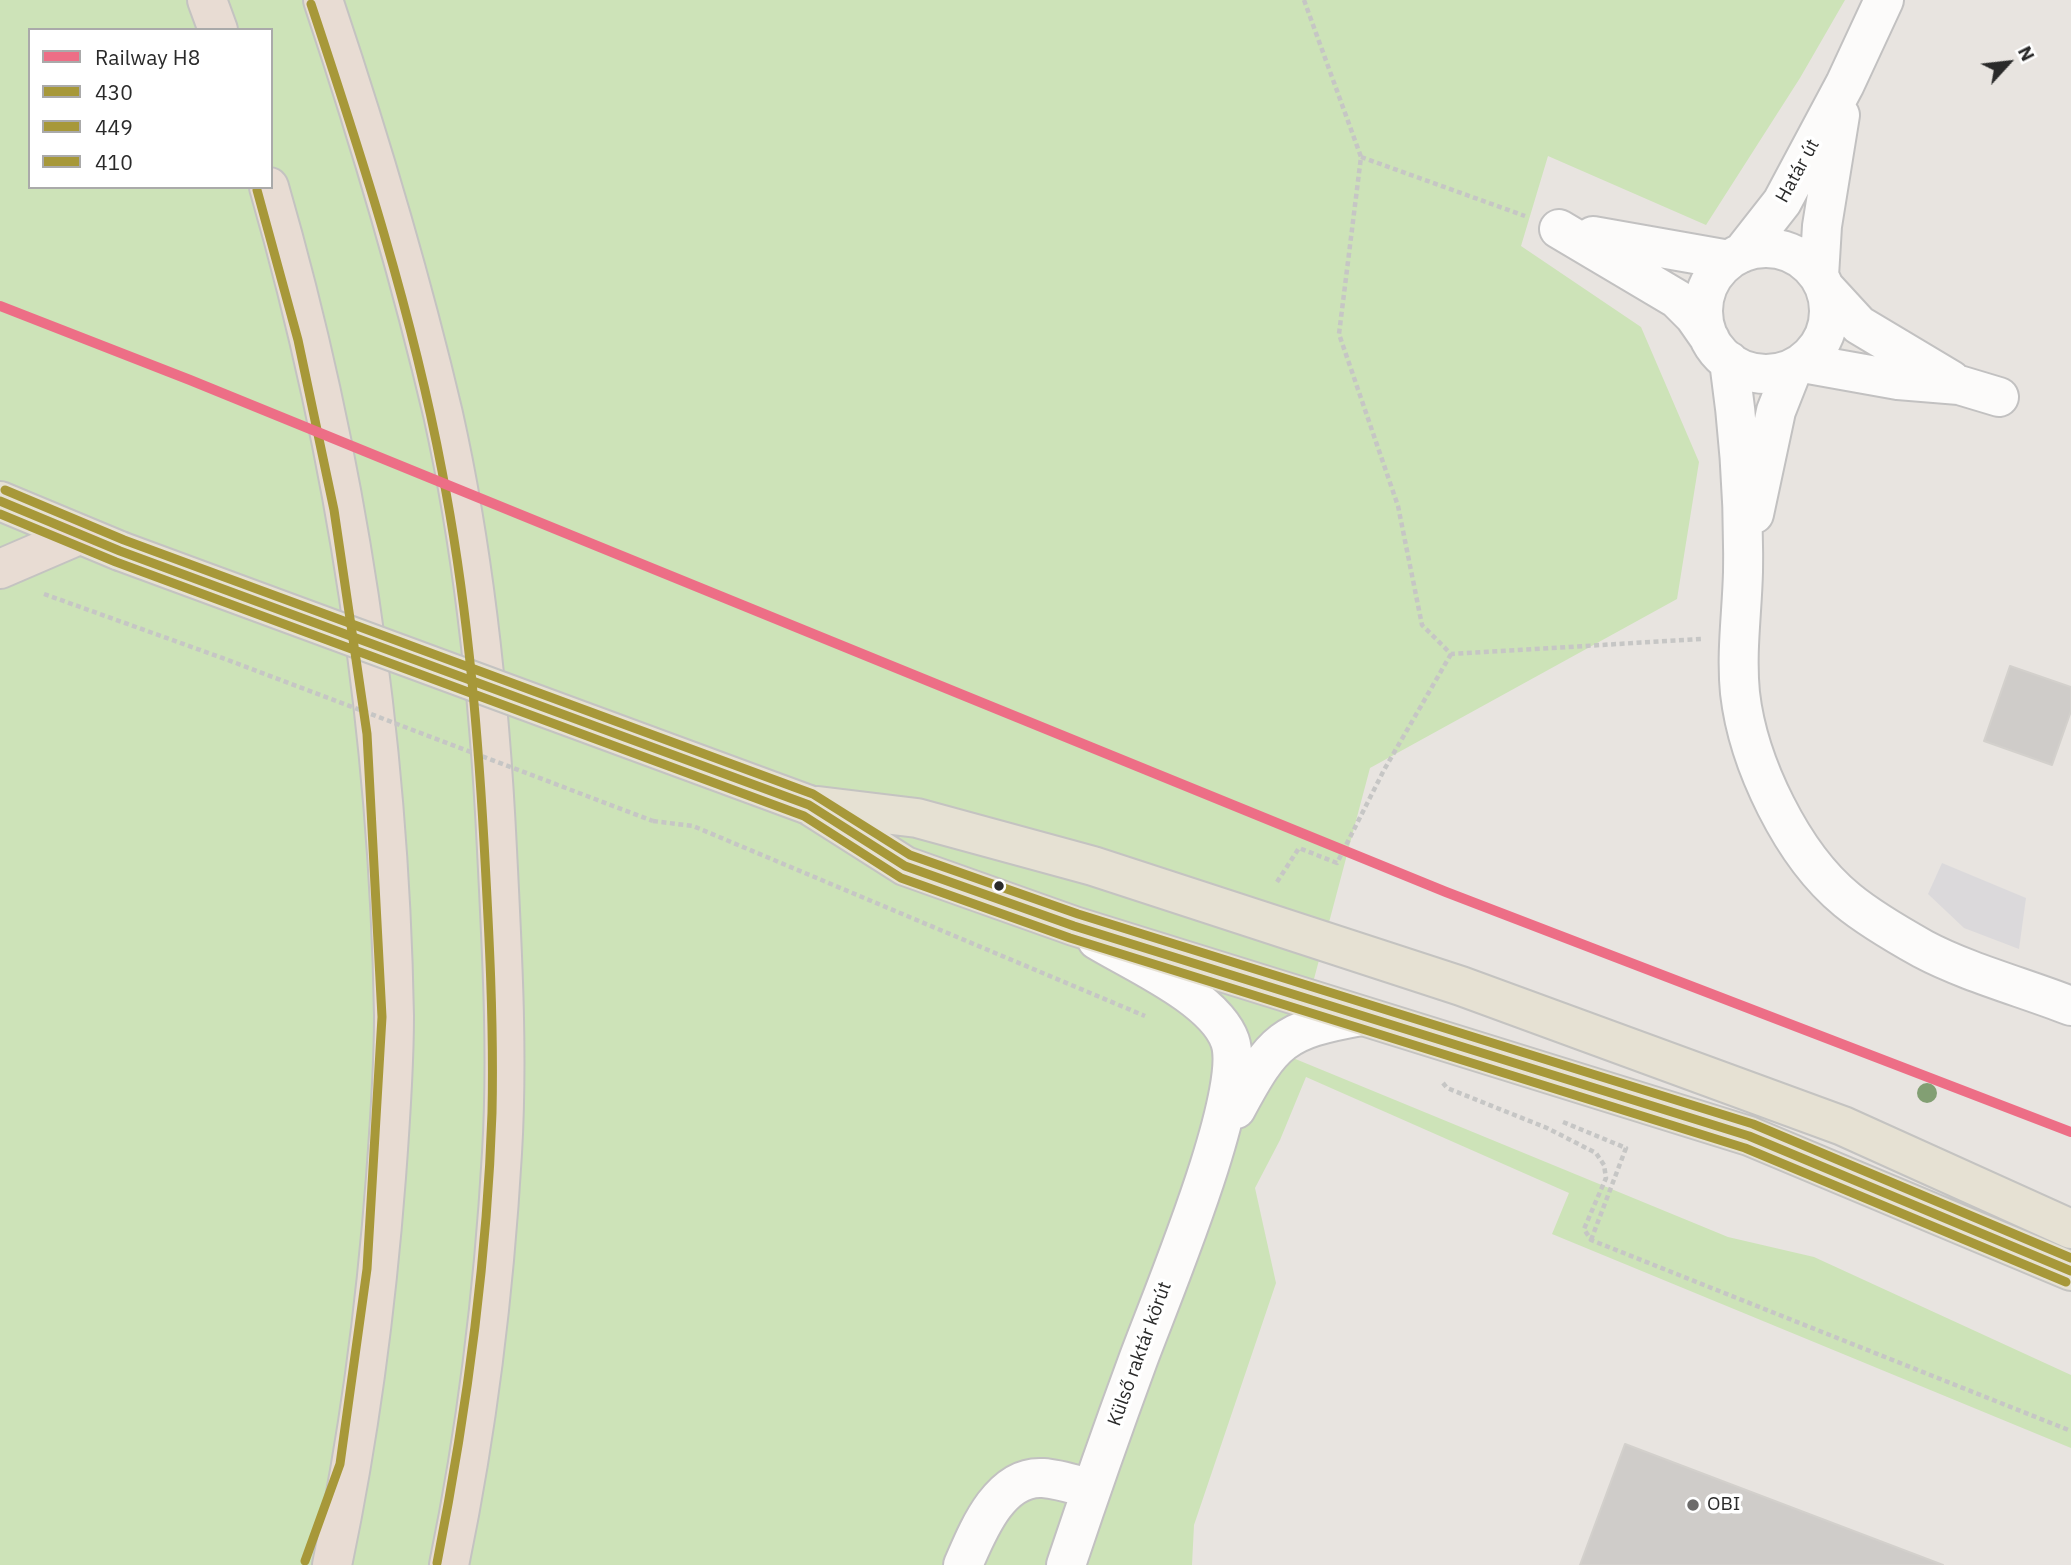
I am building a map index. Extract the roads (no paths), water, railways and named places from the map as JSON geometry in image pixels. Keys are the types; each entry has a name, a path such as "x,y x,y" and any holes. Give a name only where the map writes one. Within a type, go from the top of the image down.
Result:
{"highway":[{"path":"207,0 217,28"},
{"path":"323,0 377,161 443,417 475,596 492,743 499,897 502,1151 489,1305 467,1477 449,1565"},
{"path":"270,189 310,337 346,508 379,733 394,1017 379,1270 352,1467 331,1565"},
{"path":"0,569 79,536"},
{"path":"317,1565 352,1467"}],"main road":[{"path":"0,501 79,536 809,805 905,866 1074,926 1749,1136 2071,1271"},
{"path":"809,805 917,818 1012,843 1093,866 1409,969 1843,1126 2071,1229"}],"street":[{"name":"Határ út","path":"1735,257 1782,202 1845,83 1884,0"},
{"name":"Határ út","path":"1822,282 1822,226 1845,83"},
{"path":"1822,282 1829,309 1827,329 1817,348 1798,365 1777,373 1760,374 1743,370 1719,350 1694,316 1677,299 1559,229 1639,247 1735,257 1776,248 1808,263 1859,325 1959,385"},
{"path":"1735,257 1707,288 1704,323 1719,350 1735,407 1743,571 1738,637 1740,692 1746,733 1774,803 1812,861 1857,907 1925,950 2071,1006"},
{"path":"1798,365 1898,380 1959,385 1999,397"},
{"path":"1743,571 1776,411 1798,365"},
{"name":"Külső raktár körút","path":"1066,1565 1091,1489 1217,1145 1234,1066 1230,1042 1220,1023 1197,1001 1074,926"},
{"name":"Külső raktár körút","path":"1217,1145 1270,1051 1293,1035 1319,1023 1361,1016"},
{"path":"1995,1194 2071,1219"},
{"path":"963,1565 981,1524 1007,1492 1021,1482 1041,1478 1091,1489"}],"rail line":[{"name":"H8","path":"0,306 190,380 1446,892 2071,1132"}],"place":[{"name":"OBI","path":"1693,1505"}]}
